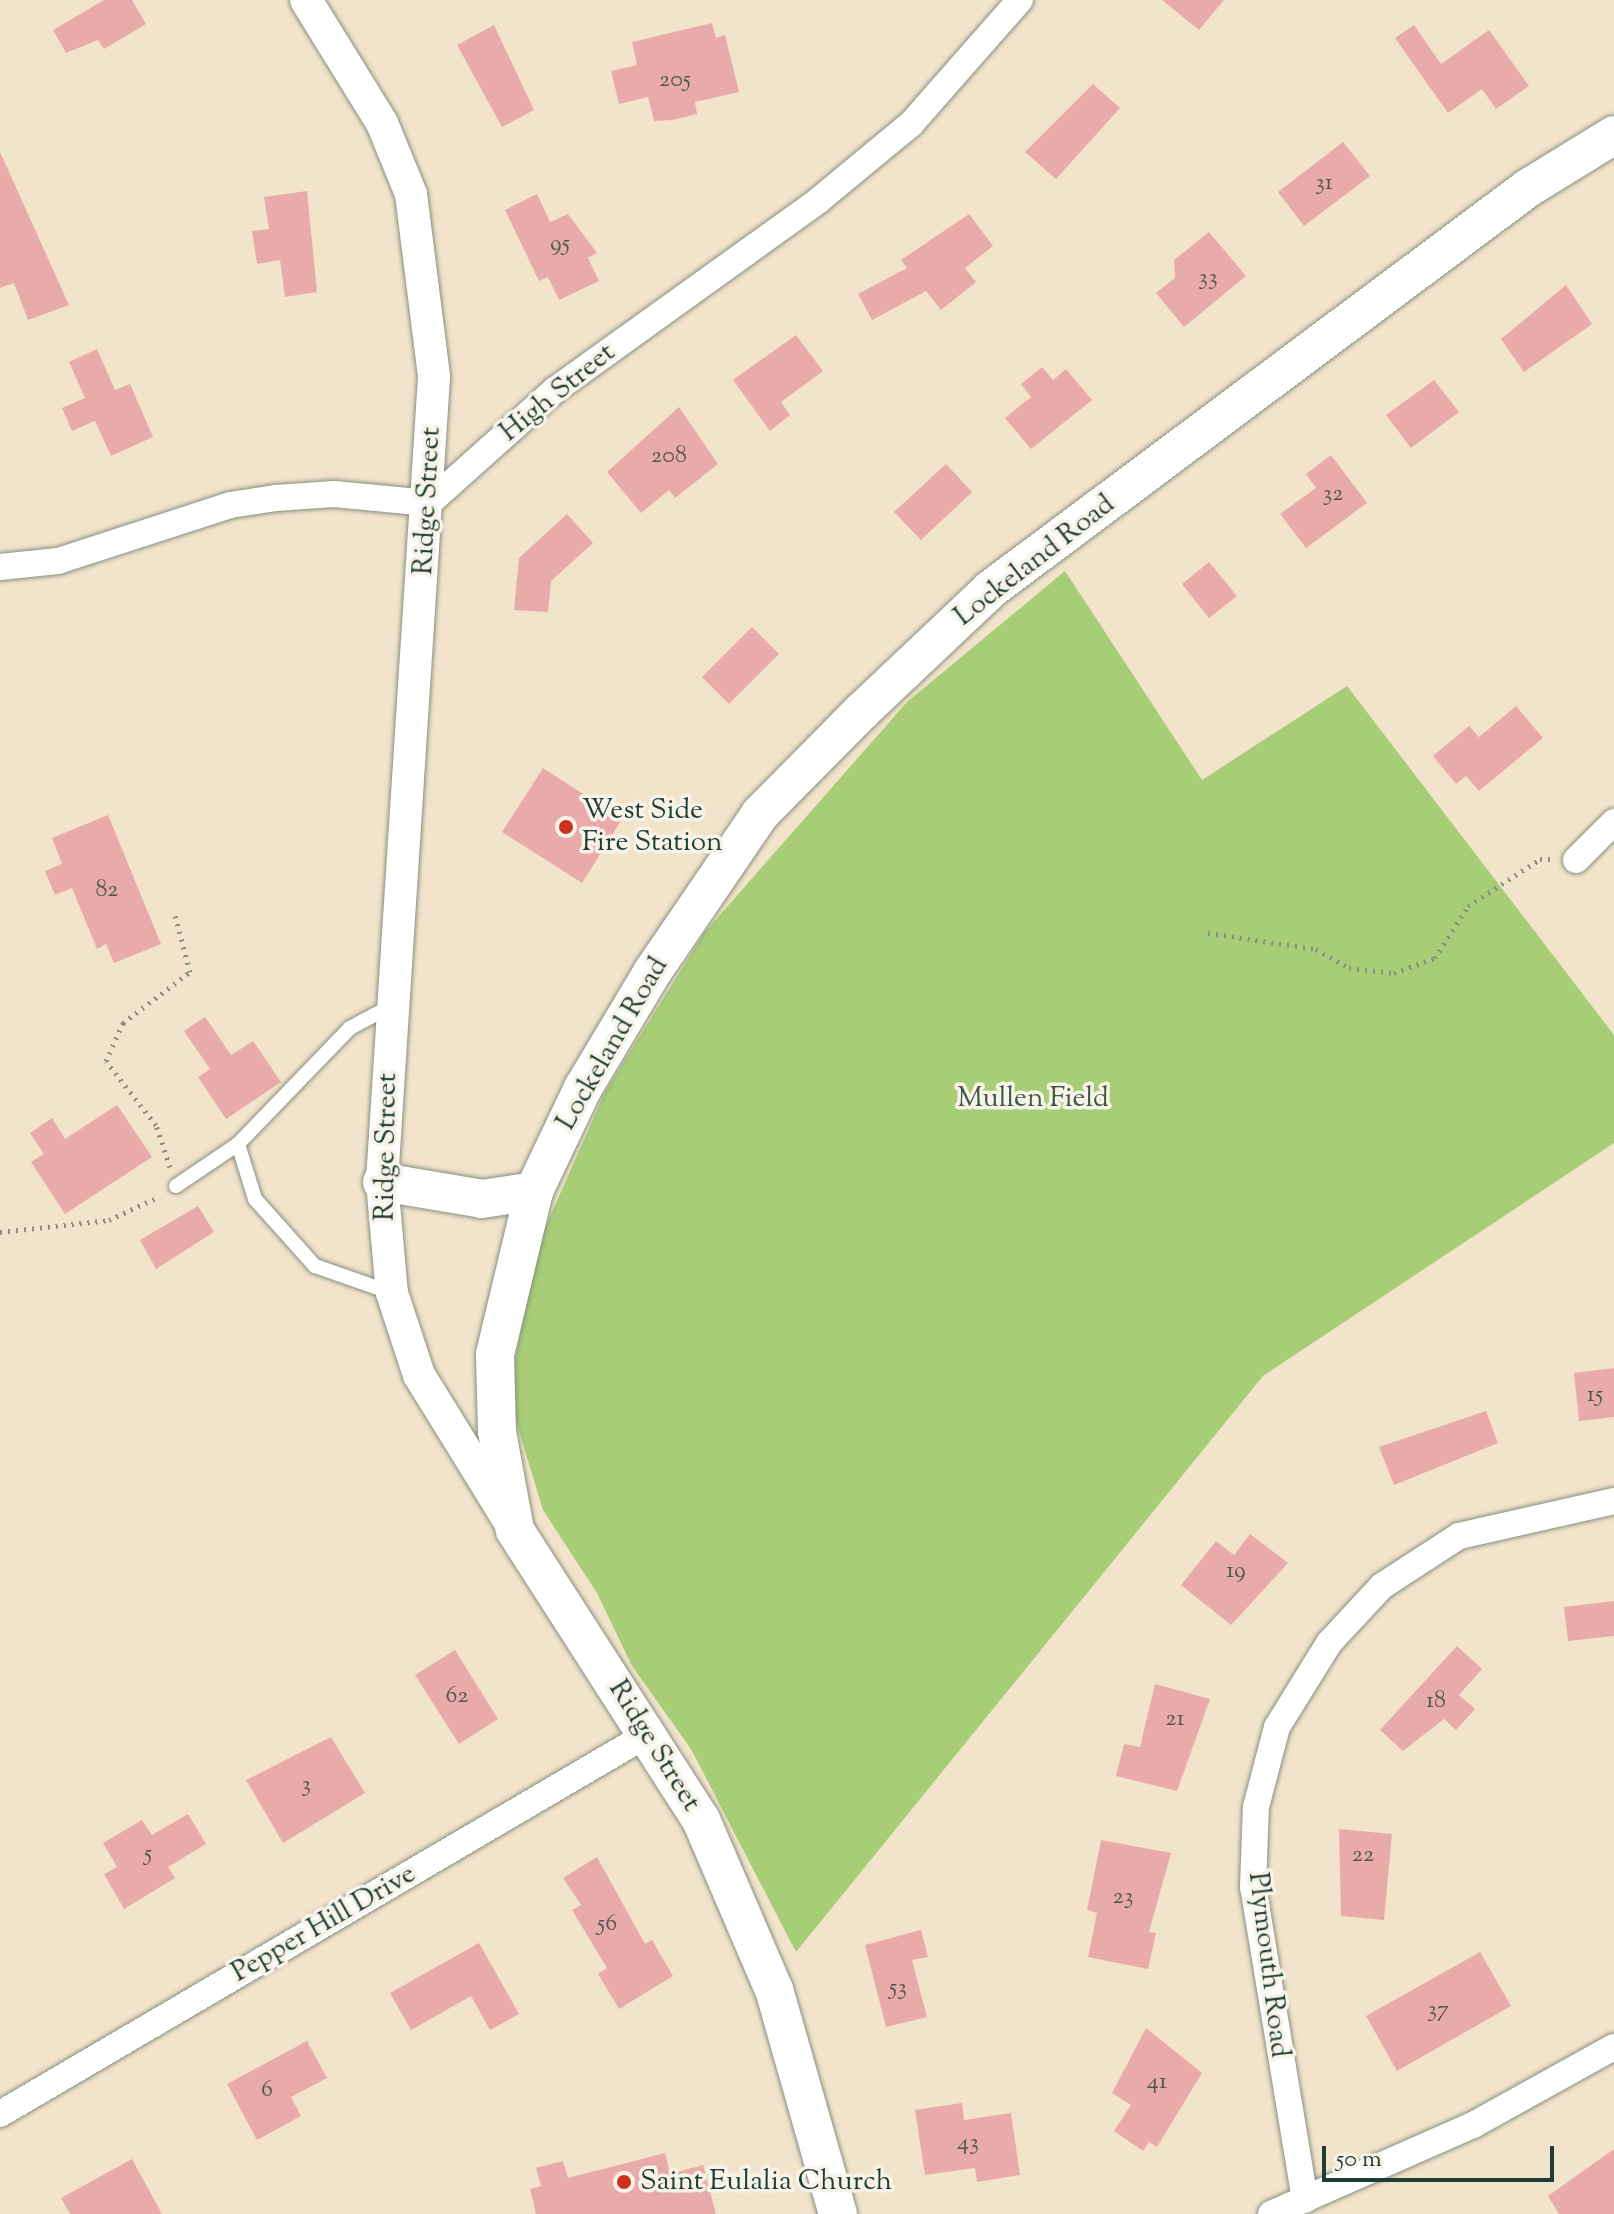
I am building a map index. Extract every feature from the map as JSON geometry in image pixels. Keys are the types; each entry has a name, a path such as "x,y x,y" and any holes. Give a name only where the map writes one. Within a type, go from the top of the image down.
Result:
{"main road":[{"name":"Lockeland Road","path":"515,1530 497,1432 495,1354 534,1191 583,1088 671,944 760,814 861,712 991,589 1528,188 1614,135"},
{"path":"382,1182 482,1199 534,1191"},
{"name":"Ridge Street","path":"515,1530 701,1820 774,1990 838,2214"}],"street":[{"name":"Ridge Street","path":"306,0 382,123 411,194 434,377 429,503 382,1182 392,1293 419,1375 515,1530"},
{"name":"High Street","path":"429,503 555,390 819,200 911,124 1020,0"},
{"path":"10,567 230,505 334,494 429,503"},
{"path":"1576,860 1614,822"},
{"name":"Plymouth Road","path":"1305,2200 1253,1887 1256,1807 1277,1727 1329,1643 1382,1586 1459,1536 1614,1501"},
{"name":"Pepper Hill Drive","path":"0,2114 648,1734"},
{"path":"1271,2214 1473,2125 1614,2047"}],"lane":[{"path":"176,1186 238,1144 337,1040 393,1004"},
{"path":"238,1144 255,1199 315,1266 392,1293"}],"path":[{"path":"1208,933 1316,949 1349,968 1394,973 1435,958 1468,906 1540,859 1576,860"},
{"path":"0,1232 109,1220 176,1186 156,1125 106,1061 123,1023 190,972 175,915"}],"green space":[{"name":"Mullen Field","path":"1065,571 1202,780 1347,686 1614,1035 1614,1143 1263,1376 796,1952 691,1749 632,1666 597,1593 543,1510 508,1395 538,1244 605,1092 704,933 907,702"}],"building":[{"path":"104,0 132,0 146,24 104,49 98,40 66,53 53,30"},
{"path":"1162,0 1224,0 1199,30"},
{"path":"712,23 716,38 725,35 739,92 695,102 697,114 672,120 654,121 648,97 619,104 611,71 637,65 632,42"},
{"path":"494,25 534,110 502,127 457,45"},
{"path":"1414,25 1441,64 1489,30 1529,86 1496,109 1482,89 1448,113 1395,38"},
{"path":"1093,84 1120,108 1056,179 1025,152"},
{"path":"1343,142 1370,176 1304,226 1278,192"},
{"path":"0,152 69,305 28,320 14,283 0,288"},
{"path":"307,191 317,292 285,297 280,260 257,264 252,231 269,229 264,197"},
{"path":"537,194 550,222 568,214 597,253 588,258 599,281 559,300 548,277 539,281 505,210"},
{"path":"969,214 993,246 965,268 976,282 941,310 926,291 872,320 858,294 907,268 901,260"},
{"path":"1209,232 1246,276 1184,327 1156,293 1175,278 1174,260"},
{"path":"1566,285 1592,324 1524,372 1501,339"},
{"path":"796,335 823,371 781,402 790,415 770,431 733,380"},
{"path":"97,349 115,390 130,384 153,437 111,456 95,421 72,431 62,408 85,398 69,362"},
{"path":"1042,367 1053,380 1066,369 1092,400 1031,449 1005,418 1031,397 1021,384"},
{"path":"1434,380 1459,412 1411,448 1386,415"},
{"path":"679,407 718,464 675,498 669,490 641,513 607,472"},
{"path":"1331,455 1367,503 1306,548 1280,514 1316,488 1306,474"},
{"path":"946,464 972,492 921,540 894,512"},
{"path":"567,514 593,543 551,581 548,612 514,610 519,558"},
{"path":"1209,562 1237,596 1209,618 1182,584"},
{"path":"752,627 779,654 729,704 702,677"},
{"path":"1516,706 1543,738 1479,791 1466,776 1456,784 1433,756 1469,726 1479,737"},
{"name":"West Side Fire Station","path":"543,768 622,819 582,883 502,832"},
{"path":"108,815 161,944 114,963 106,944 97,949 72,888 55,895 45,871 62,864 52,838"},
{"path":"205,1017 231,1055 253,1041 281,1082 226,1119 198,1077 210,1069 184,1031"},
{"path":"117,1105 152,1157 65,1214 31,1162 44,1154 30,1133 52,1118 65,1139"},
{"path":"198,1206 214,1232 156,1269 140,1240"},
{"path":"1614,1368 1614,1417 1579,1421 1574,1373"},
{"path":"1486,1411 1498,1443 1394,1485 1379,1447"},
{"path":"1250,1534 1288,1563 1231,1625 1181,1585 1216,1541 1234,1555"},
{"path":"1614,1601 1614,1636 1568,1641 1564,1607"},
{"path":"1457,1646 1482,1669 1459,1695 1475,1709 1456,1730 1444,1719 1403,1751 1380,1730"},
{"path":"455,1650 498,1719 459,1744 415,1675"},
{"path":"1155,1684 1210,1699 1177,1791 1116,1776 1124,1744 1140,1747"},
{"path":"331,1737 365,1793 283,1843 246,1780"},
{"path":"188,1814 206,1844 168,1867 175,1878 124,1909 104,1874 117,1867 103,1843 142,1820 152,1835"},
{"path":"1339,1829 1392,1834 1384,1920 1341,1916"},
{"path":"1101,1840 1171,1853 1149,1932 1156,1933 1148,1969 1088,1957 1097,1913 1087,1910"},
{"path":"597,1857 645,1944 652,1940 673,1976 619,2009 598,1974 607,1968 572,1910 581,1905 563,1878"},
{"path":"921,1930 928,1957 912,1960 927,2017 886,2027 865,1945"},
{"path":"479,1943 519,2014 490,2030 471,1996 411,2030 390,1993"},
{"path":"1480,1952 1511,2006 1397,2071 1366,2016"},
{"path":"1146,2028 1202,2073 1157,2147 1149,2142 1143,2151 1114,2131 1131,2105 1112,2093"},
{"path":"307,2041 327,2078 291,2097 301,2116 257,2140 227,2084"},
{"path":"962,2103 964,2120 1011,2113 1020,2175 977,2182 975,2168 925,2175 915,2110"},
{"path":"1614,2149 1614,2214 1559,2214 1548,2196"},
{"name":"Saint Eulalia Church","path":"665,2153 670,2174 703,2165 716,2214 536,2214 530,2189 541,2186 536,2168 563,2161 568,2178"},
{"path":"132,2159 162,2214 70,2214 61,2198"}],"place":[{"name":"West Side Fire Station","path":"566,827"},
{"name":"Saint Eulalia Church","path":"624,2182"}]}
